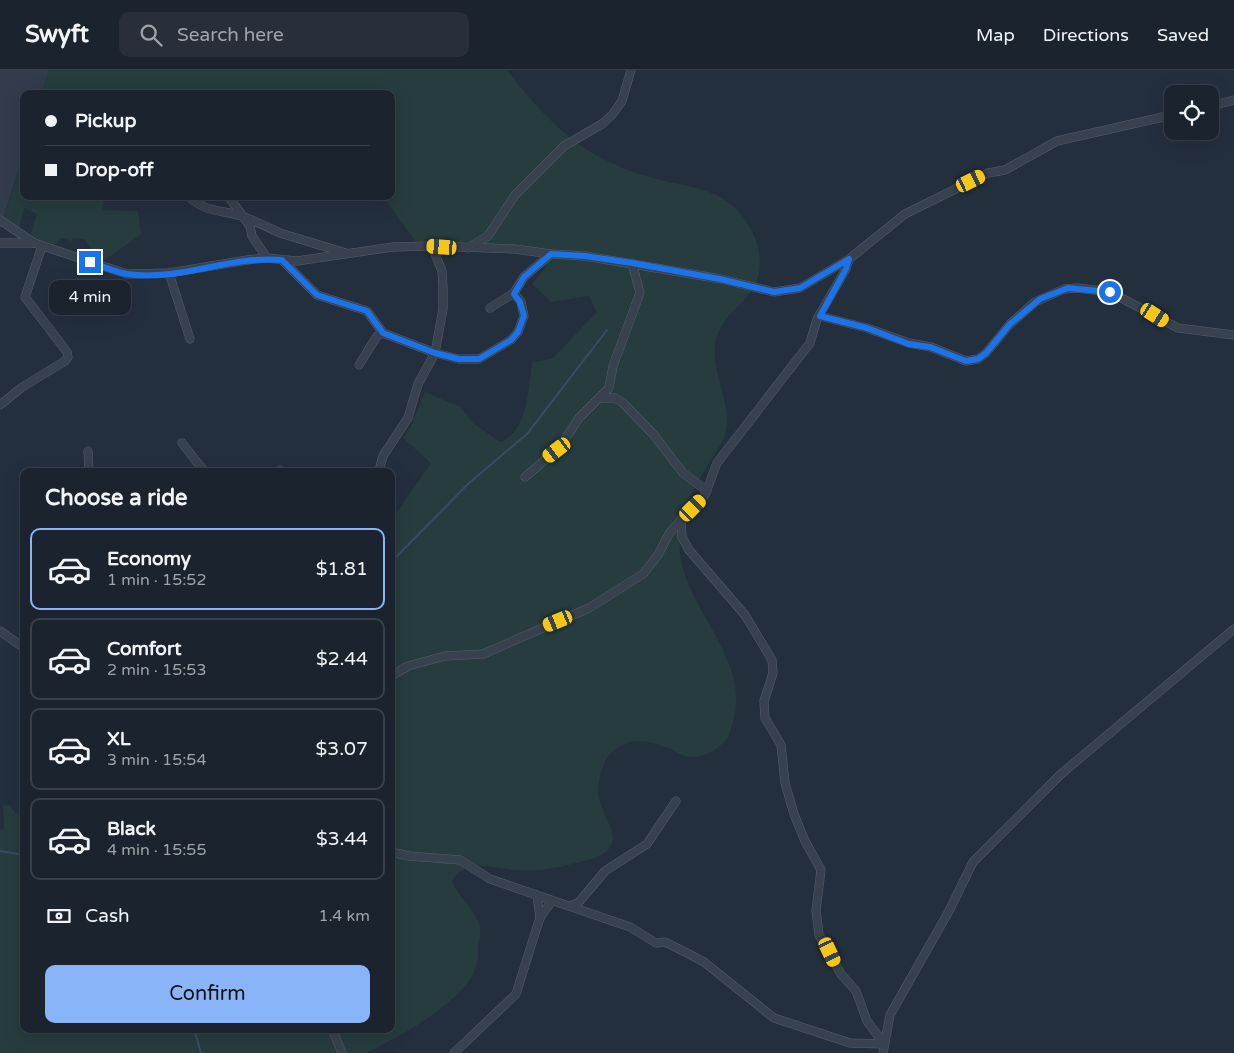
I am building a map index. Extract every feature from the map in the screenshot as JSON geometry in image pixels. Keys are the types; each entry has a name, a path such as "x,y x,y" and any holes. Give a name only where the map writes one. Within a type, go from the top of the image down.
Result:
{"street":[{"path":"468,248 488,236 515,195 564,146 602,124 612,115 622,101 631,70"},
{"path":"1219,104 1234,100"},
{"path":"0,220 34,243 127,274 169,273 267,258 297,261 393,247 514,248 632,263 791,294 849,259 905,214 988,173 1005,170 1057,141 1164,117"},
{"path":"192,200 201,208 242,216 280,233 348,254"},
{"path":"231,200 250,226 253,238 267,258"},
{"path":"0,242 34,243"},
{"path":"1,401 65,362 68,357 67,352 24,298 42,246"},
{"path":"380,468 383,456 408,418 418,384 435,353 442,318 443,287 442,271 432,246"},
{"path":"490,308 514,294 524,277 551,254"},
{"path":"395,674 408,666 445,656 479,656 590,608 643,574 658,555 666,536 701,500 707,491 716,463 810,343 817,319 846,269 849,259"},
{"path":"282,260 317,295 367,311 383,333 435,353 459,359 479,359 511,340 518,332 524,316 520,302 514,294"},
{"path":"525,477 560,446 579,418 609,388 613,366 640,293 632,263"},
{"path":"169,273 190,340"},
{"path":"820,316 867,328 909,344 930,347 966,361 978,359 986,353 1010,324 1035,302 1064,289 1077,288 1110,292 1178,328 1234,335"},
{"path":"359,366 377,336 383,333"},
{"path":"599,398 616,398 623,403 653,434 684,473 707,491"},
{"path":"182,443 202,468"},
{"path":"88,451 89,468"},
{"path":"682,520 682,537 689,550 745,615 772,660 773,673 764,701 765,718 781,745 785,783 794,814 821,870 816,911 819,935 841,974 856,991 867,1021 884,1044"},
{"path":"883,1053 890,1015 949,911 973,862 1061,774 1234,629"},
{"path":"0,630 20,645"},
{"path":"571,906 579,902 605,871 647,844 676,801"},
{"path":"395,853 407,856 460,860 490,878 630,928 656,943 665,942 704,962 774,1018 850,1043 884,1044"},
{"path":"537,895 540,918"},
{"path":"455,1053 516,994 540,918 552,901"},
{"path":"334,1033 342,1053"}],"shaded area":[{"path":"0,70 49,70 42,90 20,90 20,165 0,229"}],"green space":[{"path":"49,70 507,70 550,120 575,142 608,162 644,175 704,190 716,195 738,211 748,224 756,241 760,259 758,278 749,294 723,323 715,345 716,368 727,415 724,438 691,495 684,514 680,534 681,559 688,582 723,650 732,673 736,697 733,722 728,737 711,752 693,757 680,754 654,743 638,741 622,745 615,750 604,764 599,783 600,803 612,832 613,841 609,848 600,855 584,861 542,870 472,866 458,873 452,880 455,887 479,922 480,937 476,967 459,993 445,1006 412,1028 366,1053 0,1053 0,830 4,829 3,805 10,806 20,818 20,1033 395,1033 395,515 431,463 403,438 412,424 425,392 460,407 473,423 500,442 509,437 516,429 525,408 532,363 553,358 597,312 589,296 551,302 532,284 546,267 548,253 416,242 385,200 395,200 395,90 42,90"},
{"path":"20,165 20,200 104,200 103,210 138,211 141,234 105,260 95,256 85,239 73,238 71,241 62,238 54,245 30,237 37,214 24,208 18,232 2,224"}],"waterway":[{"path":"395,558 468,484 527,434 607,330"},
{"path":"0,851 20,854"},
{"path":"195,1033 201,1053"}],"route":[{"path":"90,262 122,273 133,274 187,271 267,258 282,260 317,295 337,303 362,308 367,311 372,315 383,333 447,357 471,360 479,359 497,349 511,340 518,332 524,316 520,302 514,294 524,277 551,254 568,254 610,262 632,263 720,279 774,292 791,291 800,288 849,259 846,269 820,316 867,328 909,344 941,350 966,361 978,359 986,353 1010,324 1040,299 1068,288 1110,292"}]}
